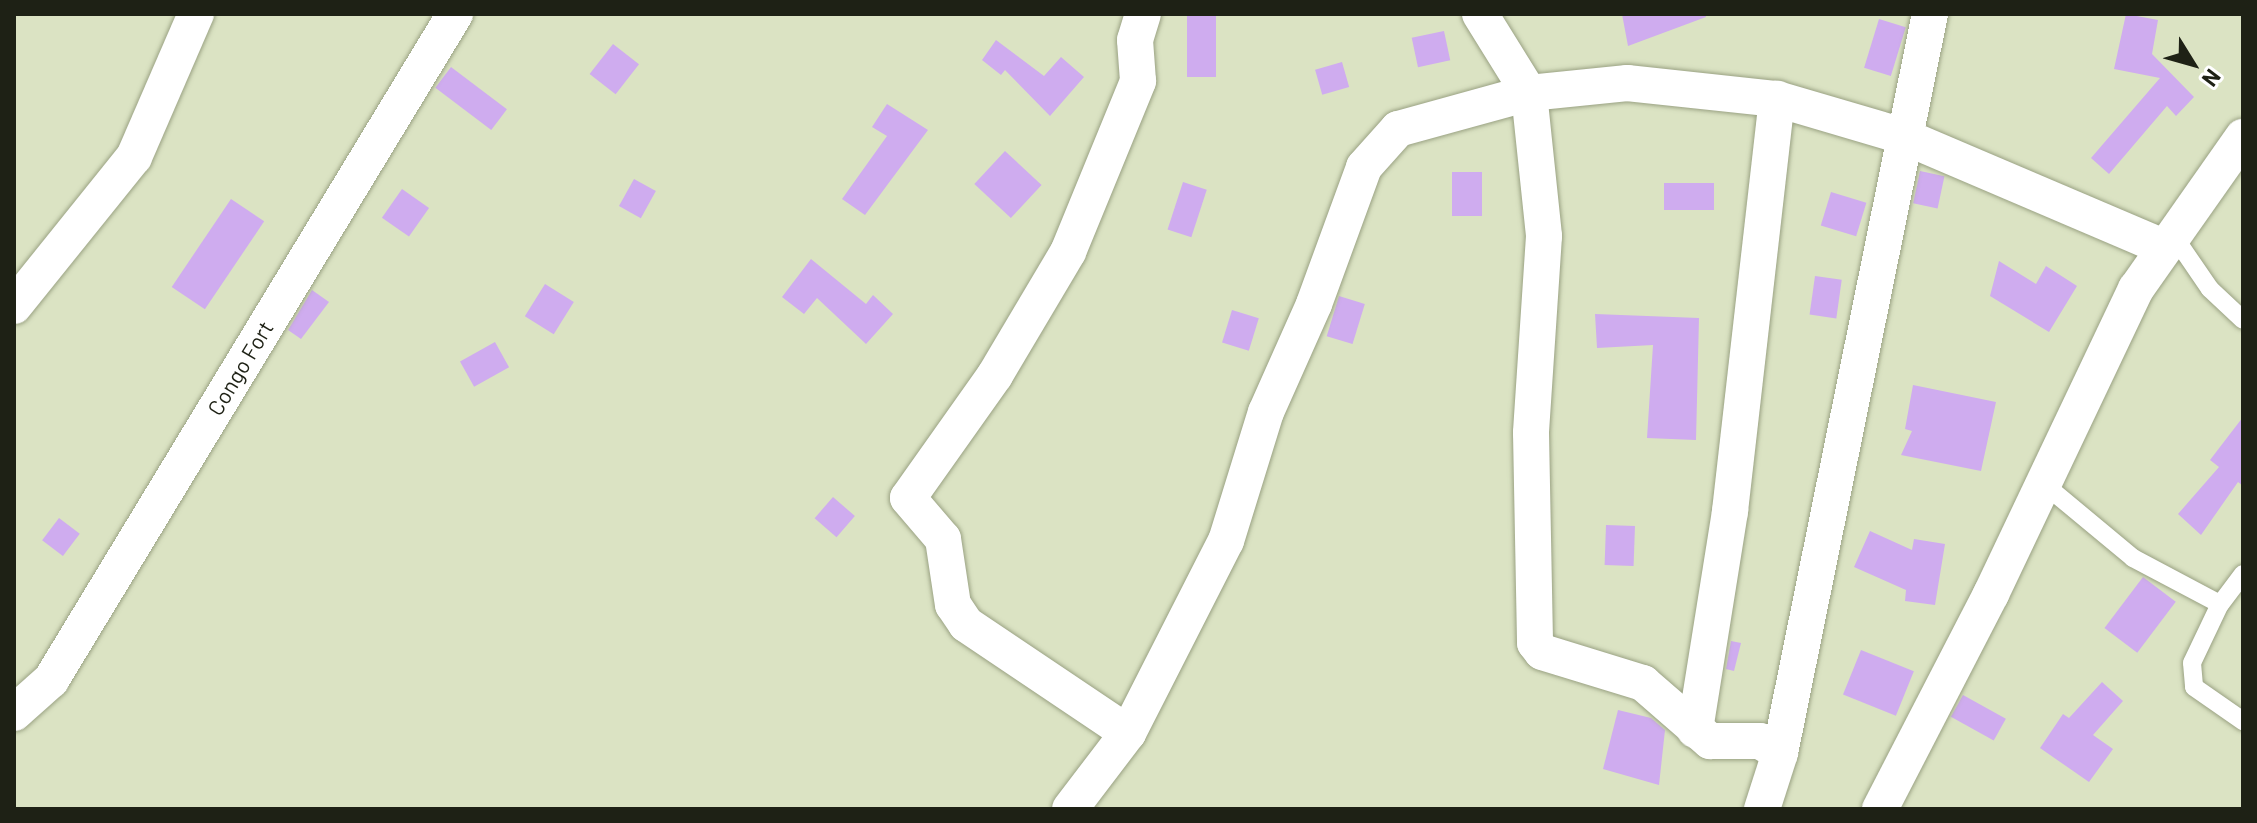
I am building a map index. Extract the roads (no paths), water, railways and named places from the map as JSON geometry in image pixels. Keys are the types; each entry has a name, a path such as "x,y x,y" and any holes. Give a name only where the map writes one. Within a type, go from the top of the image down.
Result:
{"street":[{"path":"14,306 134,157 196,14"},
{"name":"Congo Fort","path":"14,713 51,680 455,14"},
{"path":"1128,733 958,616 943,539 908,498 995,375 1068,252 1138,81 1135,40 1143,14"},
{"path":"1480,14 1529,93 1544,236 1531,433 1535,643 1542,652 1643,683 1710,741 1760,741 1780,753"},
{"path":"1762,809 1780,753 1930,14"},
{"path":"1070,809 1128,733 1226,541 1266,412 1314,304 1364,167 1398,129 1529,93 1627,83 1777,99 1903,136 2168,241"},
{"path":"1695,730 1730,511 1777,99"},
{"path":"1880,809 2044,484 2092,375 2168,241 2243,137"}],"lane":[{"path":"2168,241 2210,289 2243,320"},
{"path":"2044,484 2133,558 2220,604"},
{"path":"2243,574 2220,604 2192,663 2194,687 2243,721"}]}
